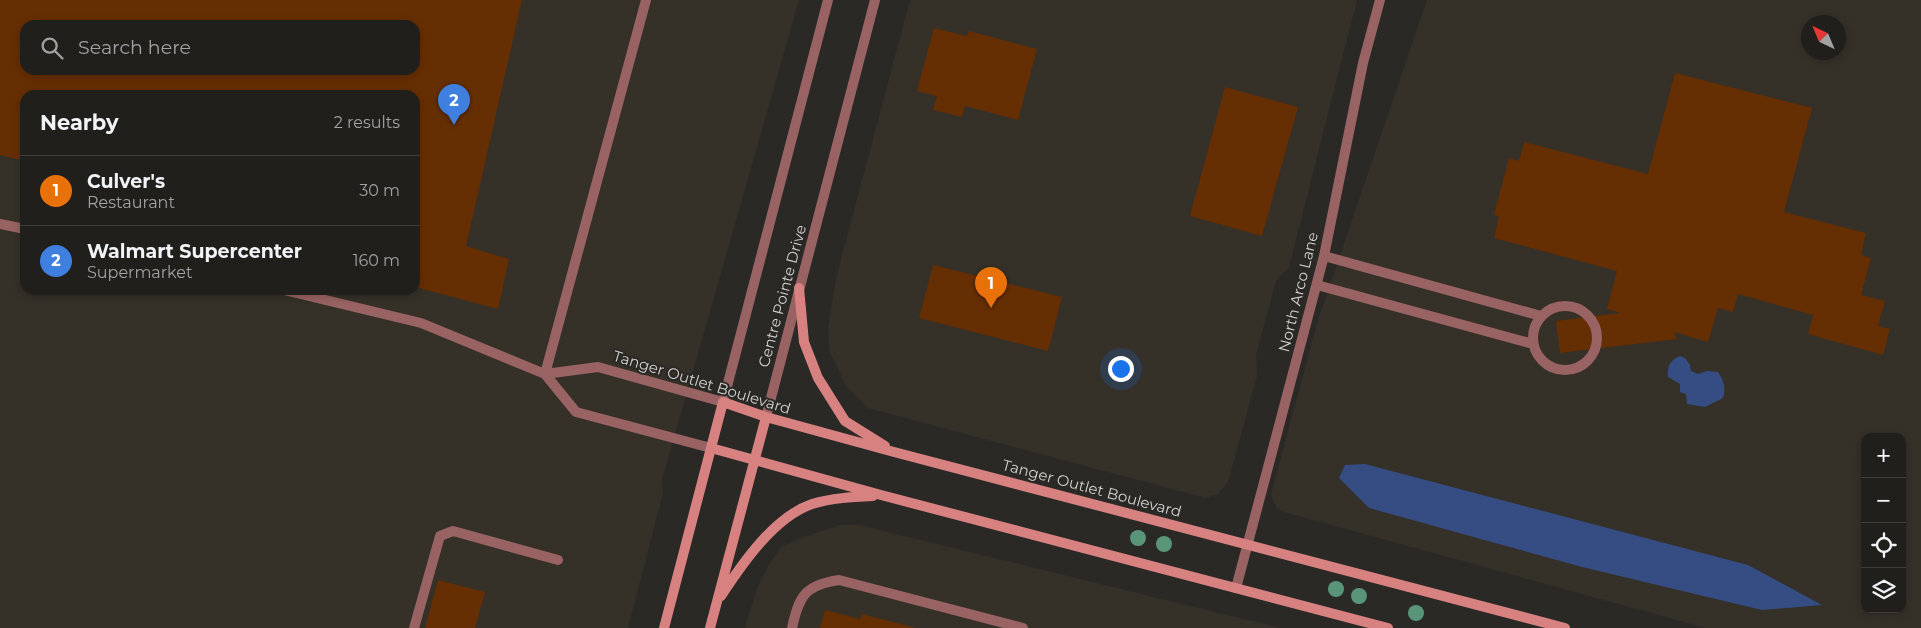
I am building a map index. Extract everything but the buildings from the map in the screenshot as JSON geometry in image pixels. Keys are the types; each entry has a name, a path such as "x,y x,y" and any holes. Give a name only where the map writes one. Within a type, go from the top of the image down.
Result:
{"street":[{"path":"545,374 646,0"},
{"name":"Centre Pointe Drive","path":"664,628 828,0"},
{"name":"Centre Pointe Drive","path":"710,628 875,0"},
{"name":"North Arco Lane","path":"1236,588 1324,256 1363,63 1380,0"},
{"path":"0,224 20,228"},
{"path":"1324,256 1541,316"},
{"path":"1317,284 1533,344"},
{"path":"800,288 804,342 818,378 845,421 894,452"},
{"path":"304,295 421,324 545,374 576,412 881,495 1388,628"},
{"path":"1559,306 1570,306 1580,309 1588,316 1594,324 1597,335 1596,346 1584,363 1575,368 1564,370 1554,368 1544,362 1537,354 1533,344 1535,325 1541,316 1559,306"},
{"name":"Tanger Outlet Boulevard","path":"545,374 598,367 723,402 766,417 894,452 1565,628"},
{"path":"717,602 749,554 785,519 810,504 844,497 881,495"},
{"path":"414,628 440,536 453,531 558,560"},
{"path":"792,628 797,607 805,594 821,583 839,580 1023,628"}],"shaded area":[{"path":"0,0 799,0 662,480 663,493 628,628 0,628"},
{"path":"910,0 1357,0 1289,267 1276,281 1256,355 1257,376 1228,482 1218,494 1206,498 868,408 846,386 829,350 828,329 836,278"},
{"path":"1427,0 1921,0 1921,628 1706,628 1284,512 1276,508 1271,494 1318,320"},
{"path":"840,525 859,525 1281,628 745,628 757,588 768,566 781,547"}],"water":[{"path":"1680,356 1685,358 1690,365 1691,371 1698,374 1707,371 1718,372 1724,384 1723,398 1705,407 1687,404 1686,394 1680,392 1680,384 1668,377 1670,364"},
{"path":"1365,464 1748,565 1822,605 1762,610 1582,567 1369,508 1339,478 1345,465"}],"place":[{"name":"Walmart Supercenter","path":"454,125"},
{"name":"Culver's","path":"991,308"}]}
